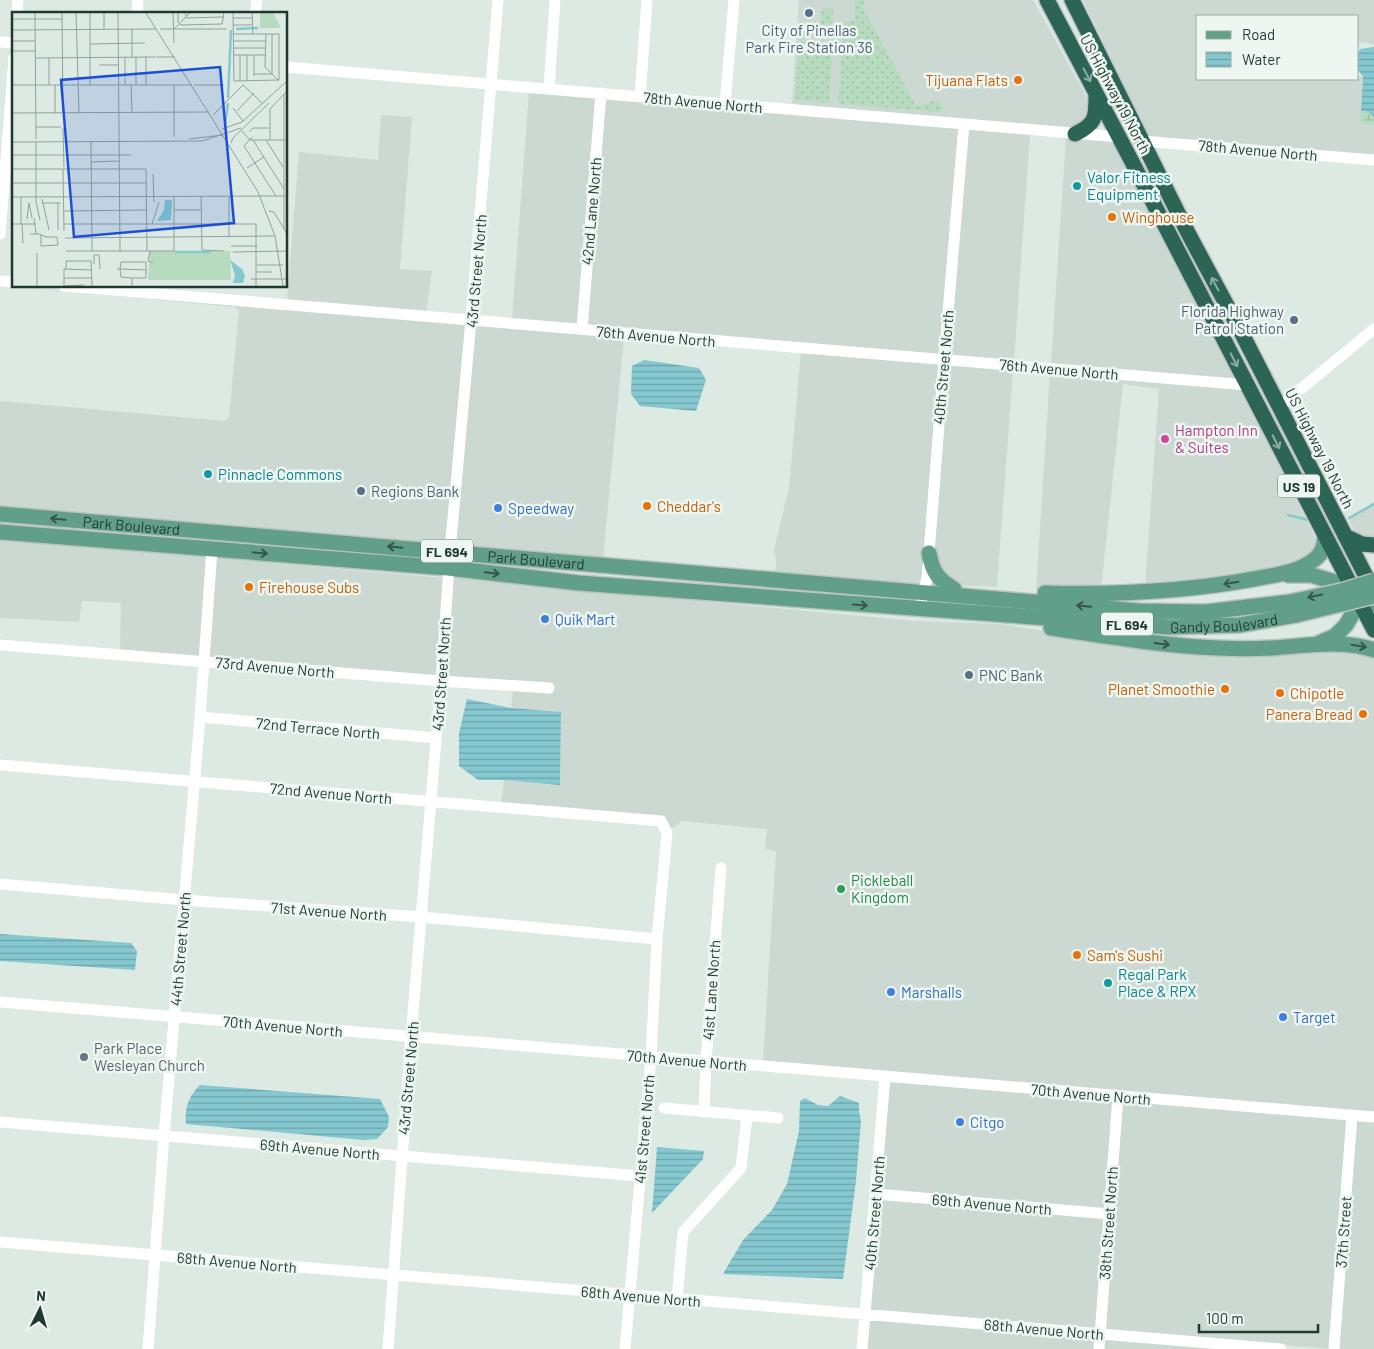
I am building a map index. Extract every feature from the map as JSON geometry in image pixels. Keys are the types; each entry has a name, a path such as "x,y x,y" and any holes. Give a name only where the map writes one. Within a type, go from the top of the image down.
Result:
{"highway":[{"name":"US Highway 19 North","path":"1047,0 1325,536 1367,590"},
{"name":"US Highway 19 North","path":"1072,0 1187,231 1346,536 1367,590"},
{"path":"1075,134 1091,123 1100,101 1129,132 1142,141"},
{"path":"1119,137 1135,146 1176,223 1187,231"},
{"path":"1346,536 1362,544 1374,546"},
{"path":"1367,590 1371,625"}],"main road":[{"name":"Park Boulevard","path":"0,514 923,592"},
{"path":"150,544 164,538 184,537 194,530"},
{"name":"Park Boulevard","path":"0,532 448,568 579,583 921,610"},
{"path":"212,549 222,541 245,540 254,535"},
{"path":"923,592 938,588 1080,594 1188,590 1279,574 1301,567 1316,559 1323,549 1325,536"},
{"path":"929,553 935,573 954,589"},
{"path":"579,583 613,574 674,579 682,576 682,572"},
{"path":"1279,574 1311,576 1367,590 1346,625 1335,636 1318,644"},
{"path":"684,591 687,585 701,581 794,589 817,583"},
{"name":"Gandy Boulevard","path":"921,610 1168,627 1240,625 1293,608 1367,590"},
{"name":"Gandy Boulevard","path":"923,592 1139,611 1206,612 1293,608"},
{"path":"958,612 1173,645 1218,648 1269,648 1318,644 1360,645 1374,650"}],"street":[{"name":"43rd Street North","path":"388,1349 411,1037 441,681 448,568 472,320 498,0"},
{"path":"549,89 556,0"},
{"path":"640,97 647,0"},
{"path":"725,104 734,0"},
{"name":"78th Avenue North","path":"288,67 1119,137"},
{"path":"0,234 12,83"},
{"name":"42nd Lane North","path":"582,330 601,93"},
{"name":"40th Street North","path":"921,610 927,579 964,124"},
{"name":"78th Avenue North","path":"1142,141 1374,160"},
{"name":"76th Avenue North","path":"111,288 582,330 1247,385"},
{"path":"1279,408 1374,329"},
{"name":"44th Street North","path":"148,1349 212,549"},
{"name":"73rd Avenue North","path":"0,645 441,681 550,688"},
{"name":"72nd Terrace North","path":"200,717 436,738"},
{"name":"72nd Avenue North","path":"0,765 661,821"},
{"name":"41st Street North","path":"625,1349 651,1057 657,939 667,833 661,821"},
{"name":"41st Lane North","path":"704,1112 706,1061 721,868"},
{"name":"71st Avenue North","path":"0,884 184,900 421,917 657,939"},
{"name":"70th Avenue North","path":"0,1002 1374,1118"},
{"name":"40th Street North","path":"862,1349 885,1077"},
{"name":"38th Street North","path":"1098,1349 1118,1096"},
{"path":"664,1108 778,1118"},
{"path":"677,1299 683,1232 741,1168 747,1116"},
{"name":"37th Street","path":"1334,1349 1352,1116"},
{"name":"69th Avenue North","path":"0,1122 640,1176"},
{"name":"69th Avenue North","path":"876,1194 1109,1214"},
{"name":"68th Avenue North","path":"0,1242 1281,1349"}],"shaded area":[{"path":"799,0 1033,0 1092,107 1092,112 1075,129 792,105"},
{"path":"1083,0 1374,0 1374,44 1359,42 1359,15 1196,15 1196,80 1359,80 1359,76 1363,77 1362,112 1359,118 1374,126 1374,161 1149,137"},
{"path":"529,92 960,128 940,355 512,319"},
{"path":"381,115 412,117 400,269 432,271 426,312 287,300 299,152 378,160"},
{"path":"968,129 1030,134 1014,361 948,355"},
{"path":"1066,137 1111,141 1185,275 1237,380 1051,364"},
{"path":"29,288 467,324 446,546 0,509 0,401 225,421 229,417 239,312 235,307"},
{"path":"475,325 624,337 603,559 454,547"},
{"path":"801,352 939,364 925,553 920,586 774,574 776,559 774,550 789,488"},
{"path":"947,364 1013,370 997,587 956,585 944,576 933,553"},
{"path":"1050,373 1242,389 1317,542 1313,555 1282,567 1178,586 1145,588 1159,389 1123,384 1101,589 1036,589"},
{"path":"1374,502 1374,541 1357,536 1348,518"},
{"path":"0,539 207,557 200,657 120,650 121,603 82,601 79,622 0,618"},
{"path":"215,558 444,578 437,676 209,657"},
{"path":"452,578 916,621 1000,624 1120,643 1312,649 1370,654 1374,660 1374,1113 763,1062 776,851 765,849 767,829 682,821 673,828 669,827 666,817 663,815 661,817 501,803 504,780 560,784 561,712 511,708 513,690 553,693 554,684 445,677"},
{"path":"889,1082 1113,1100 1105,1209 880,1189"},
{"path":"1121,1101 1347,1120 1330,1349 1104,1330"},
{"path":"1355,1121 1374,1122 1374,1349 1338,1349"},
{"path":"879,1199 1104,1218 1096,1329 870,1310"},
{"path":"869,1319 1095,1338 1094,1349 866,1349"},
{"path":"1103,1339 1225,1349 1103,1349"}],"green space":[{"path":"855,0 864,0 863,8 916,106 936,100 940,102 943,108 939,112 839,104 844,21 854,21"},
{"path":"822,8 833,9 832,25 821,24"},
{"path":"800,24 804,25 802,42 805,42 804,49 832,51 829,103 795,99"},
{"path":"1362,112 1368,112 1374,116 1374,126 1361,123 1359,118"}],"water":[{"path":"1374,47 1374,117 1368,112 1361,111 1363,77 1359,71 1360,49"},
{"path":"644,360 699,368 706,380 696,411 640,406 631,394 632,366"},
{"path":"467,699 511,708 561,712 560,785 504,780 478,780 459,766 459,733"},
{"path":"0,934 131,943 137,951 135,970 0,961"},
{"path":"200,1085 380,1099 389,1117 388,1127 377,1139 364,1140 186,1124 188,1103"},
{"path":"840,1096 859,1103 861,1121 856,1181 843,1279 723,1274 743,1240 772,1210 787,1184 799,1131 800,1101 805,1098 818,1105 828,1106"},
{"path":"657,1147 704,1151 703,1159 652,1213"}],"waterway":[{"path":"1349,518 1374,504"},
{"path":"1288,515 1309,520"}],"place":[{"name":"City of Pinellas Park Fire Station 36","path":"809,13"},
{"name":"Tijuana Flats","path":"1018,80"},
{"name":"Valor Fitness Equipment","path":"1077,186"},
{"name":"Winghouse","path":"1112,217"},
{"name":"Florida Highway Patrol Station","path":"1294,320"},
{"name":"Hampton Inn & Suites","path":"1165,439"},
{"name":"Pinnacle Commons","path":"208,474"},
{"name":"Regions Bank","path":"361,491"},
{"name":"Cheddar's","path":"647,506"},
{"name":"Speedway","path":"498,508"},
{"name":"Firehouse Subs","path":"249,587"},
{"name":"Quik Mart","path":"545,619"},
{"name":"PNC Bank","path":"969,675"},
{"name":"Planet Smoothie","path":"1225,689"},
{"name":"Chipotle","path":"1280,693"},
{"name":"Panera Bread","path":"1363,714"},
{"name":"Pickleball Kingdom","path":"841,889"},
{"name":"Sam's Sushi","path":"1077,955"},
{"name":"Regal Park Place & RPX","path":"1108,983"},
{"name":"Marshalls","path":"891,992"},
{"name":"Target","path":"1283,1017"},
{"name":"Park Place Wesleyan Church","path":"84,1057"},
{"name":"Citgo","path":"960,1122"}]}
